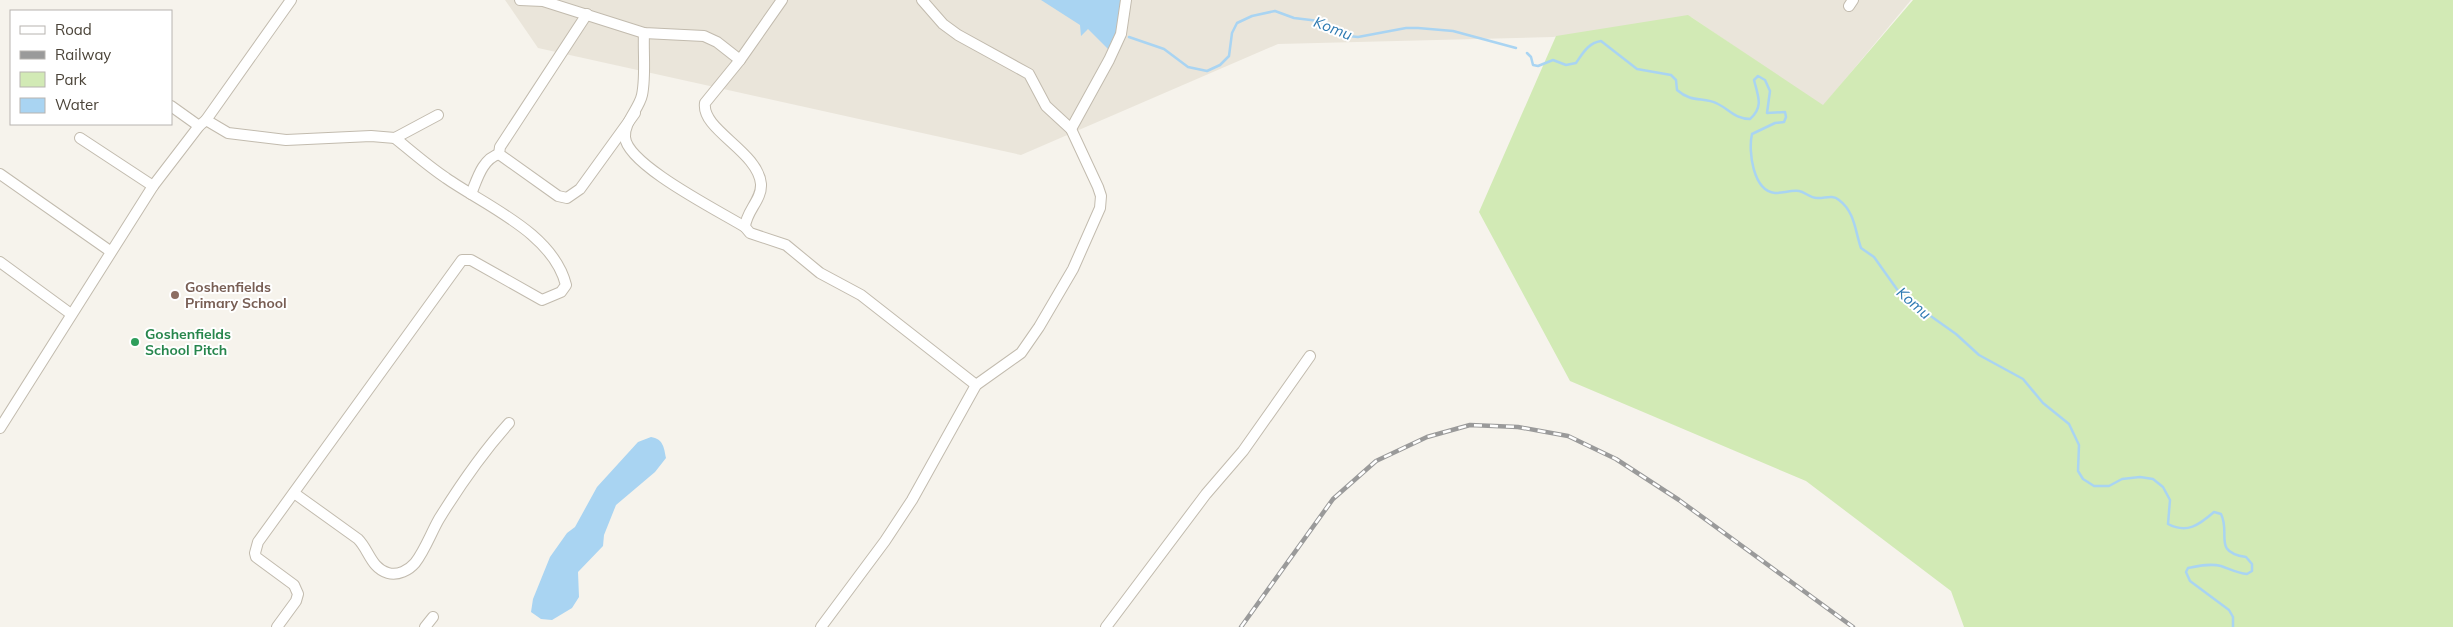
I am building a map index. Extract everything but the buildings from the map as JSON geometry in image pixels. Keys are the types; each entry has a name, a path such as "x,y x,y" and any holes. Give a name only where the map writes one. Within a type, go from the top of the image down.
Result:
{"street":[{"path":"0,428 110,251 153,186 203,123 291,0"},
{"path":"520,0 543,1 644,33 704,36 717,42 740,60"},
{"path":"745,227 745,219 760,193 761,182 755,167 739,148 709,119 704,111 706,102 740,60 782,0"},
{"path":"821,627 885,541 906,508 976,385 1022,353 1065,284 1100,208 1101,196 1098,187 1071,129 1046,106 1028,74 943,24 922,0"},
{"path":"1071,129 1110,60 1121,34 1126,0"},
{"path":"499,154 500,146 587,14"},
{"path":"644,33 643,93 626,130 625,138 629,149 636,158 647,167 745,227 750,233 786,245 820,273 861,295 976,385"},
{"path":"172,107 203,123 228,133 286,140 371,136 395,138 438,115"},
{"path":"499,154 558,196 567,198 580,189 635,113"},
{"path":"80,138 153,186"},
{"path":"277,627 296,601 297,590 259,560 255,553 258,542 462,260 471,260 542,300 561,292 566,285 563,274 551,254 521,226 445,178 395,138"},
{"path":"471,194 485,163 493,156 499,154"},
{"path":"0,174 110,251"},
{"path":"0,262 71,314"},
{"path":"1106,627 1206,494 1243,451 1310,356"},
{"path":"294,493 358,539 365,546 372,561 381,569 389,573 404,572 415,563 438,522 481,455 509,423"},
{"path":"425,627 433,617"}],"shaded area":[{"path":"505,0 1911,0 1823,106 1691,17 1553,37 1278,44 1021,155 538,48"}],"green space":[{"path":"1913,0 2453,0 2453,627 1964,627 1951,591 1806,481 1570,381 1479,212 1556,36 1688,15 1823,105"}],"water":[{"path":"1041,0 1124,0 1124,21 1112,53 1088,29 1081,36 1080,25"},
{"path":"651,437 658,440 664,447 666,458 655,472 616,505 604,535 603,546 578,572 579,597 572,608 552,620 541,619 531,612 533,599 550,557 567,533 575,527 597,487 638,442"}],"waterway":[{"name":"Komu","path":"1129,37 1164,49 1188,67 1207,71 1220,65 1229,56 1232,33 1237,23 1252,16 1275,11 1294,18 1319,21 1348,36 1358,37 1406,28 1418,28 1453,31 1516,48"},
{"name":"Komu","path":"1527,53 1531,57 1533,65 1538,66 1553,60 1566,65 1576,63 1589,46 1601,41 1637,69 1671,75 1676,80 1677,90 1688,97 1708,100 1745,119 1750,119 1758,106 1759,101 1754,80 1758,76 1765,80 1770,91 1767,113 1785,112 1786,117 1784,122 1775,123 1752,134 1752,160 1757,178 1762,185 1768,191 1775,193 1799,191 1814,198 1834,197 1839,200 1848,210 1854,222 1861,248 1874,257 1901,295 1956,334 1979,355 2023,379 2043,403 2069,424 2079,445 2078,471 2083,479 2094,486 2109,486 2122,479 2140,477 2153,479 2163,487 2170,500 2168,524 2175,527 2192,527 2214,512 2221,514 2224,521 2224,541 2226,546 2229,551 2236,555 2246,557 2252,564 2252,571 2247,574 2217,565 2208,565 2188,568 2186,572 2190,581 2229,610 2233,617 2233,627"}],"railway":[{"path":"1241,627 1333,499 1376,461 1427,437 1470,425 1518,427 1568,436 1616,459 1679,500 1853,627"}],"place":[{"name":"Goshenfields Primary School","path":"175,295"},
{"name":"Goshenfields School Pitch","path":"135,342"}]}
